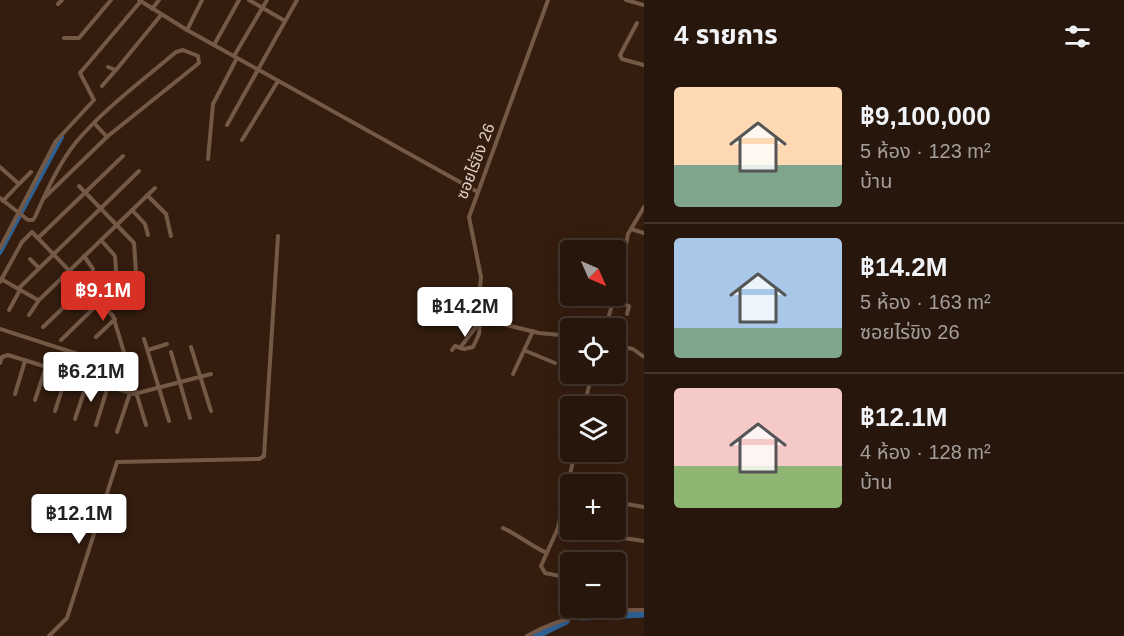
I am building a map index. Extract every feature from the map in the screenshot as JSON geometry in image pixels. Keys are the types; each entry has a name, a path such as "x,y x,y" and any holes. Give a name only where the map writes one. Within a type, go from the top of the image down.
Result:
{"street":[{"path":"64,39 79,38 111,0"},
{"path":"152,9 159,0"},
{"path":"188,30 202,0"},
{"path":"214,45 239,0"},
{"path":"249,0 285,21"},
{"path":"208,159 213,104 235,57 267,0"},
{"path":"227,125 297,0"},
{"name":"ซอยไร่ขิง 26","path":"460,348 469,349 473,346 479,334 481,320 478,308 481,277 469,217 476,191 548,0"},
{"path":"627,0 644,5"},
{"path":"0,249 58,138 94,99 80,73 140,1 235,57 476,191"},
{"path":"102,86 161,15"},
{"path":"637,23 620,55 622,59 644,65"},
{"path":"31,171 2,200 19,214 33,220 44,198 72,148 94,123 176,52 183,50 198,56 199,63 108,137 44,198"},
{"path":"108,66 116,70"},
{"path":"242,140 278,81"},
{"path":"94,123 108,137"},
{"path":"38,238 123,156"},
{"path":"0,167 20,184"},
{"path":"9,310 19,290 39,268 139,171"},
{"path":"79,186 135,246 137,288"},
{"path":"29,315 39,300 155,188"},
{"path":"147,195 166,214 171,236"},
{"path":"626,263 634,229 644,207"},
{"path":"132,210 145,224 148,235"},
{"path":"634,229 644,233"},
{"path":"39,300 1,280 27,234 32,232 115,320 146,425"},
{"path":"49,636 67,618 117,462 259,459 264,456 278,237"},
{"path":"101,240 115,256 117,285"},
{"path":"84,256 93,269 92,294"},
{"path":"30,259 39,268"},
{"path":"43,327 85,287"},
{"path":"61,340 100,302"},
{"path":"626,305 629,306 627,314"},
{"path":"481,315 494,322 533,331 560,334"},
{"path":"96,337 115,320"},
{"path":"452,350 455,346 460,348 481,320"},
{"path":"0,329 90,358"},
{"path":"513,374 533,331"},
{"path":"144,339 169,421"},
{"path":"147,350 167,344"},
{"path":"191,346 211,411"},
{"path":"626,347 633,349 644,357"},
{"path":"525,351 555,363"},
{"path":"171,352 190,418"},
{"path":"0,363 4,356 129,393 159,388 211,374"},
{"path":"15,393 25,361"},
{"path":"35,400 46,367"},
{"path":"55,411 67,374"},
{"path":"75,418 87,380"},
{"path":"96,425 108,386"},
{"path":"117,432 129,393"},
{"path":"626,504 644,507"},
{"path":"560,525 541,566 545,573 560,576"},
{"path":"503,528 523,538 530,546 547,553"},
{"path":"626,538 644,541"},
{"path":"626,611 644,610"},
{"path":"527,636 569,618"}],"waterway":[{"path":"0,253 62,137"},
{"path":"626,615 644,614"},
{"path":"536,636 566,621"}]}
